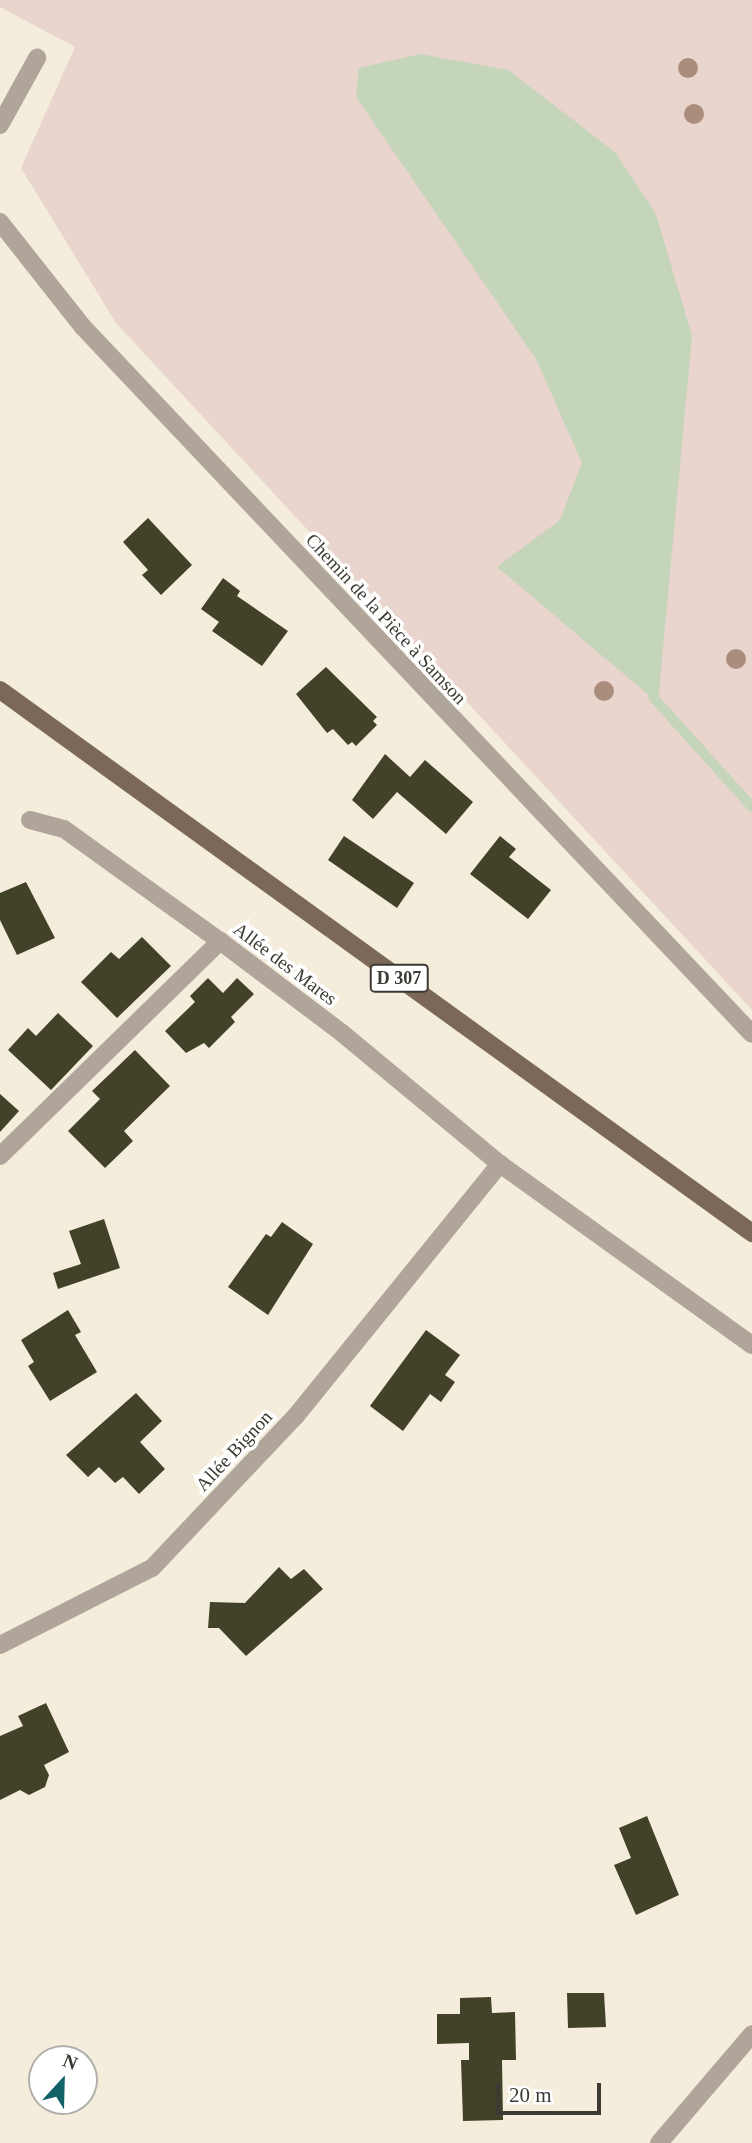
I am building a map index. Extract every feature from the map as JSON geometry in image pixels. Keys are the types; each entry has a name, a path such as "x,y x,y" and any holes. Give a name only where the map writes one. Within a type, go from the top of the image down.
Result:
{"main road":[{"name":"D 307","path":"0,690 751,1233"}],"street":[{"path":"0,125 37,58"},
{"name":"Chemin de la Pièce à Samson","path":"0,222 91,335 752,1034"},
{"name":"Allée des Mares","path":"30,820 64,829 220,941 342,1032 500,1164 752,1345"},
{"path":"0,1156 220,941"},
{"name":"Allée Bignon","path":"0,1645 152,1568 295,1417 500,1164"},
{"path":"659,2143 752,2034"}],"shaded area":[{"path":"0,0 752,0 752,1010 116,323 21,168 75,47 0,7"},
{"path":"420,54 508,70 615,152 656,214 692,336 658,703 497,567 560,520 582,463 536,359 356,97 359,68"}],"building":[{"path":"148,518 192,565 161,595 142,575 148,570 123,542"},
{"path":"223,578 240,591 237,596 288,631 262,666 212,631 219,622 201,609"},
{"path":"326,667 377,717 373,721 377,725 356,746 352,742 348,745 333,729 327,733 296,694"},
{"path":"385,754 410,777 425,760 473,802 446,834 397,792 373,819 352,800"},
{"path":"344,836 414,883 397,908 328,860"},
{"path":"500,836 516,849 509,857 551,890 528,919 470,874"},
{"path":"26,882 55,938 17,955 0,920 0,893"},
{"path":"142,937 171,966 117,1018 81,982 111,952 119,959"},
{"path":"208,978 223,993 237,978 254,994 231,1017 235,1022 209,1048 204,1043 186,1053 165,1031 195,1002 190,996"},
{"path":"58,1013 93,1046 51,1090 8,1050 28,1028 36,1036"},
{"path":"135,1050 170,1086 124,1131 133,1141 105,1168 68,1131 100,1099 92,1091"},
{"path":"0,1094 19,1111 0,1132"},
{"path":"104,1219 120,1268 58,1289 53,1273 81,1264 69,1231"},
{"path":"282,1222 313,1244 268,1315 228,1287 266,1234 271,1237"},
{"path":"68,1310 81,1332 75,1335 97,1372 50,1401 28,1366 34,1362 21,1340"},
{"path":"426,1330 460,1355 445,1375 455,1382 441,1402 430,1394 403,1431 370,1406"},
{"path":"136,1393 162,1421 140,1442 165,1469 139,1494 123,1477 115,1483 99,1467 88,1477 66,1455"},
{"path":"279,1567 291,1579 304,1569 323,1589 246,1656 219,1628 208,1628 210,1602 245,1603"},
{"path":"46,1703 69,1752 44,1765 49,1775 45,1787 29,1795 20,1790 0,1800 0,1736 23,1726 18,1716"},
{"path":"647,1816 679,1895 636,1915 614,1865 631,1858 619,1828"},
{"path":"567,1993 604,1993 606,2027 568,2028"},
{"path":"491,1997 492,2013 515,2012 516,2060 502,2060 503,2120 463,2121 461,2060 469,2060 469,2043 437,2044 437,2014 460,2014 460,1998"}],"waterway":[{"path":"653,697 752,807"}]}
